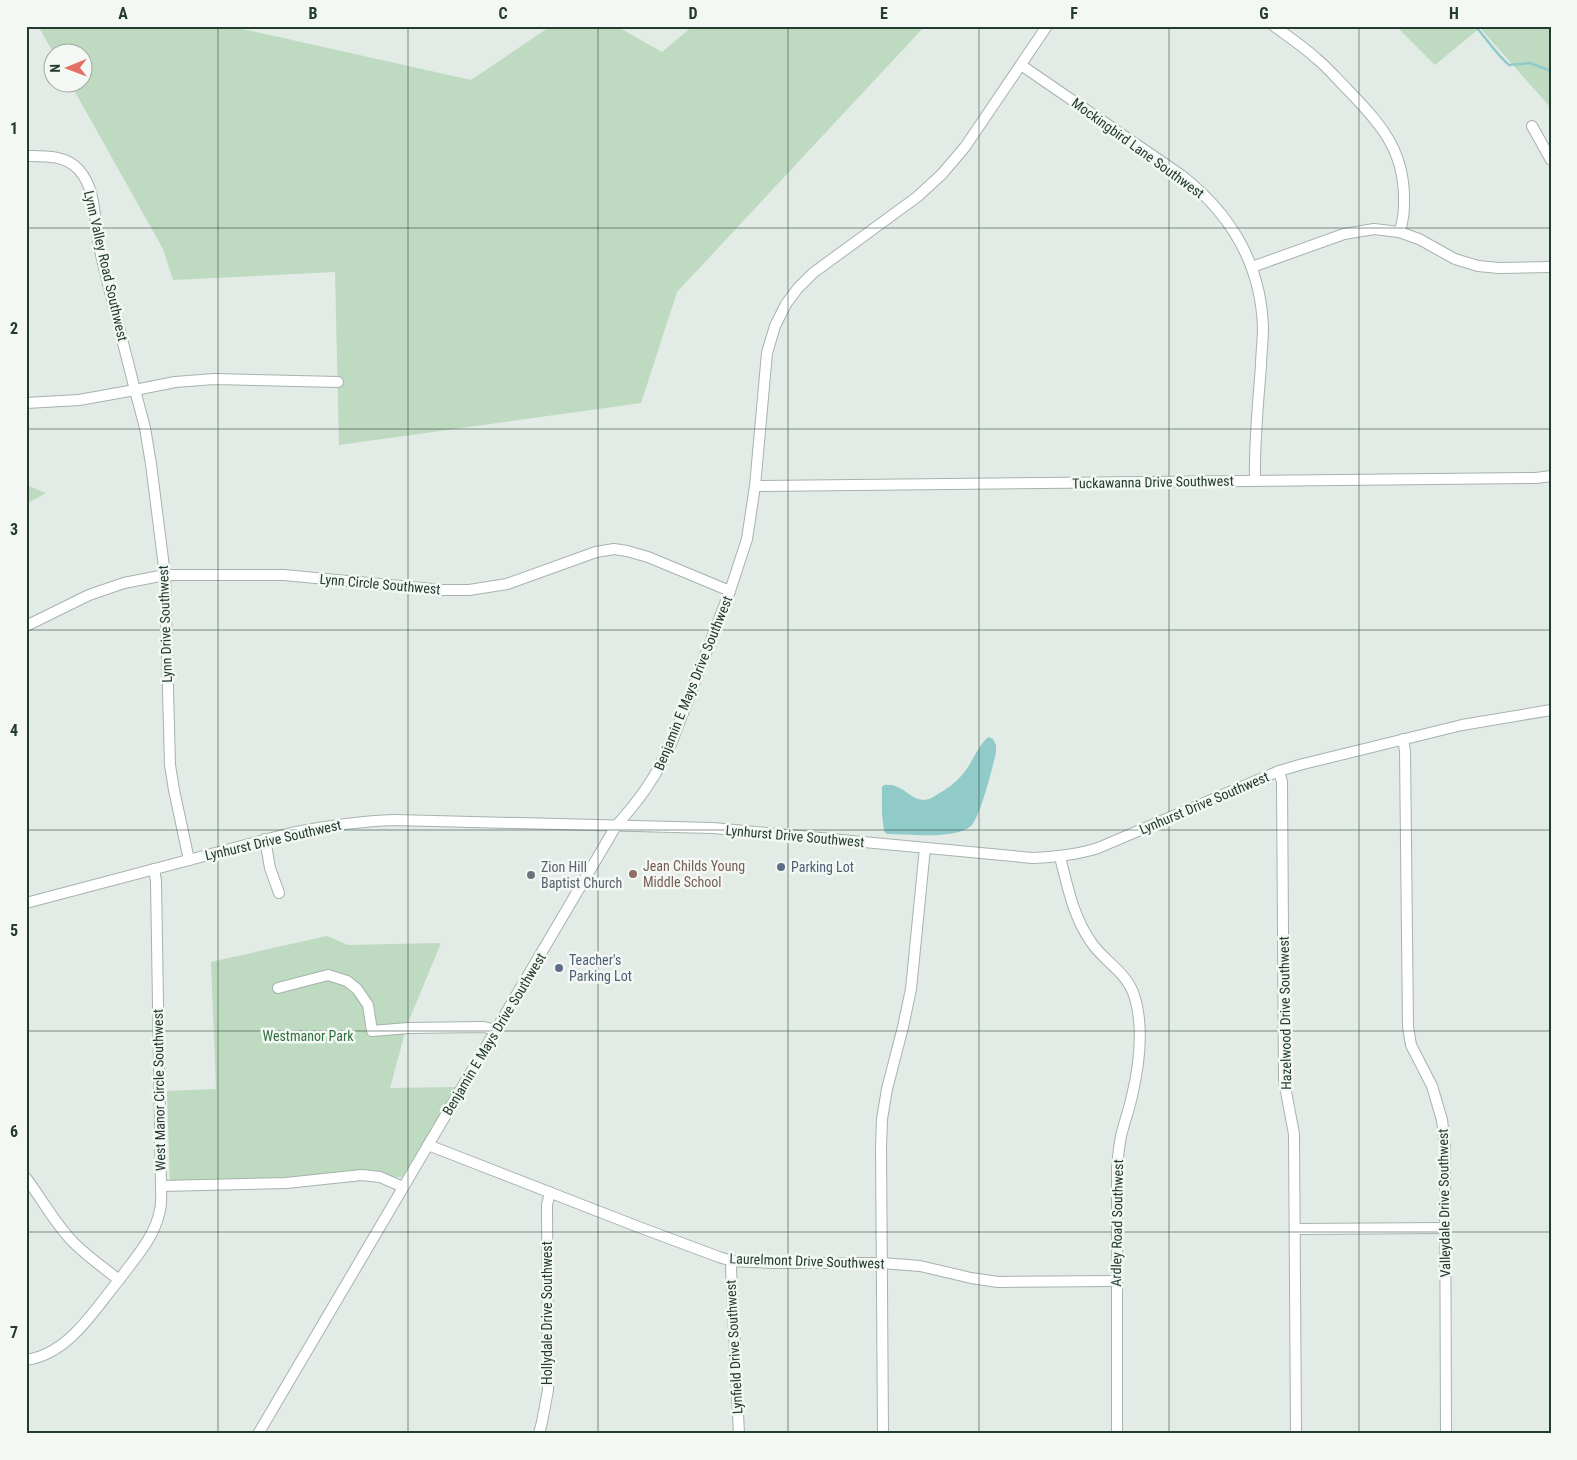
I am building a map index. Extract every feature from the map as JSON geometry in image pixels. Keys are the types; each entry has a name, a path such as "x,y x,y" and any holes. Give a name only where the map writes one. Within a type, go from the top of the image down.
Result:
{"street":[{"name":"Benjamin E Mays Drive Southwest","path":"258,1434 616,826 645,792 671,744 730,591 747,540 756,486 767,353 775,326 786,304 813,273 917,196 942,174 965,147 1047,26"},
{"path":"1274,26 1303,46 1318,60 1373,116 1384,130 1400,165 1404,188 1404,215 1399,232"},
{"name":"Mockingbird Lane Southwest","path":"1022,65 1199,189 1215,206 1241,243 1252,267 1259,296 1263,328 1255,481"},
{"path":"1532,126 1551,160"},
{"name":"Lynn Valley Road Southwest","path":"26,156 52,156 66,160 78,169 86,179 90,190 99,244 135,390"},
{"path":"1252,267 1344,234 1374,229 1399,232 1419,239 1455,259 1478,266 1498,268 1551,267"},
{"path":"26,403 79,400 175,382 214,379 338,382"},
{"name":"Lynn Drive Southwest","path":"135,390 145,428 151,464 165,575 170,765 189,860"},
{"name":"Tuckawanna Drive Southwest","path":"756,486 1536,478 1551,476"},
{"name":"Lynn Circle Southwest","path":"26,626 89,595 124,582 165,575 284,575 443,590 468,590 507,584 596,552 614,549 648,557 730,591"},
{"name":"Lynhurst Drive Southwest","path":"26,903 265,839 325,826 360,821 395,820 713,828 1033,858 1060,857 1098,848 1279,771 1462,725 1551,710"},
{"name":"Valleydale Drive Southwest","path":"1402,739 1405,751 1408,1027 1411,1045 1432,1086 1442,1120 1445,1147 1446,1434"},
{"name":"Hazelwood Drive Southwest","path":"1279,771 1282,782 1284,1081 1294,1134 1296,1434"},
{"path":"265,839 270,868 279,893"},
{"path":"883,1434 882,1119 887,1089 911,989 924,848"},
{"name":"Ardley Road Southwest","path":"1060,857 1079,924 1092,944 1117,968 1126,980 1135,996 1139,1017 1139,1048 1136,1073 1121,1137 1117,1166 1117,1434"},
{"name":"West Manor Circle Southwest","path":"154,869 156,881 161,1186 286,1183 362,1175 380,1177 403,1187"},
{"path":"278,988 328,975 347,981 357,989 368,1005 372,1031 484,1027 496,1030"},
{"name":"Laurelmont Drive Southwest","path":"428,1145 654,1233 732,1261 774,1263 882,1262 920,1266 971,1278 998,1282 1116,1281"},
{"path":"26,1178 73,1242 119,1280"},
{"path":"26,1360 48,1353 76,1333 119,1280 147,1242 154,1229 160,1209 161,1186"},
{"name":"Hollydale Drive Southwest","path":"539,1434 548,1390 547,1205 550,1192"},
{"path":"1295,1229 1445,1228"},
{"name":"Lynfield Drive Southwest","path":"732,1261 739,1434"}],"green space":[{"path":"38,26 229,26 471,80 551,26 616,26 662,52 693,26 925,26 677,292 641,403 339,445 335,272 173,280 163,249 75,92 92,92 92,42 47,42"},
{"path":"1396,26 1551,26 1551,108 1480,28 1435,65"},
{"path":"26,485 46,493 26,504"},
{"name":"Westmanor Park","path":"327,936 348,945 441,943 407,1025 390,1088 457,1087 402,1177 170,1186 167,1091 216,1089 211,962"}],"water":[{"path":"989,737 993,739 996,745 996,752 982,803 971,826 954,833 942,835 887,834 884,831 882,787 884,785 896,786 918,799 931,798 948,788 959,778 982,743"}],"waterway":[{"path":"1475,26 1509,65 1530,63 1551,71"}],"place":[{"name":"Parking Lot","path":"781,867"},
{"name":"Jean Childs Young Middle School","path":"633,874"},
{"name":"Zion Hill Baptist Church","path":"531,875"},
{"name":"Teacher's Parking Lot","path":"559,968"}]}
